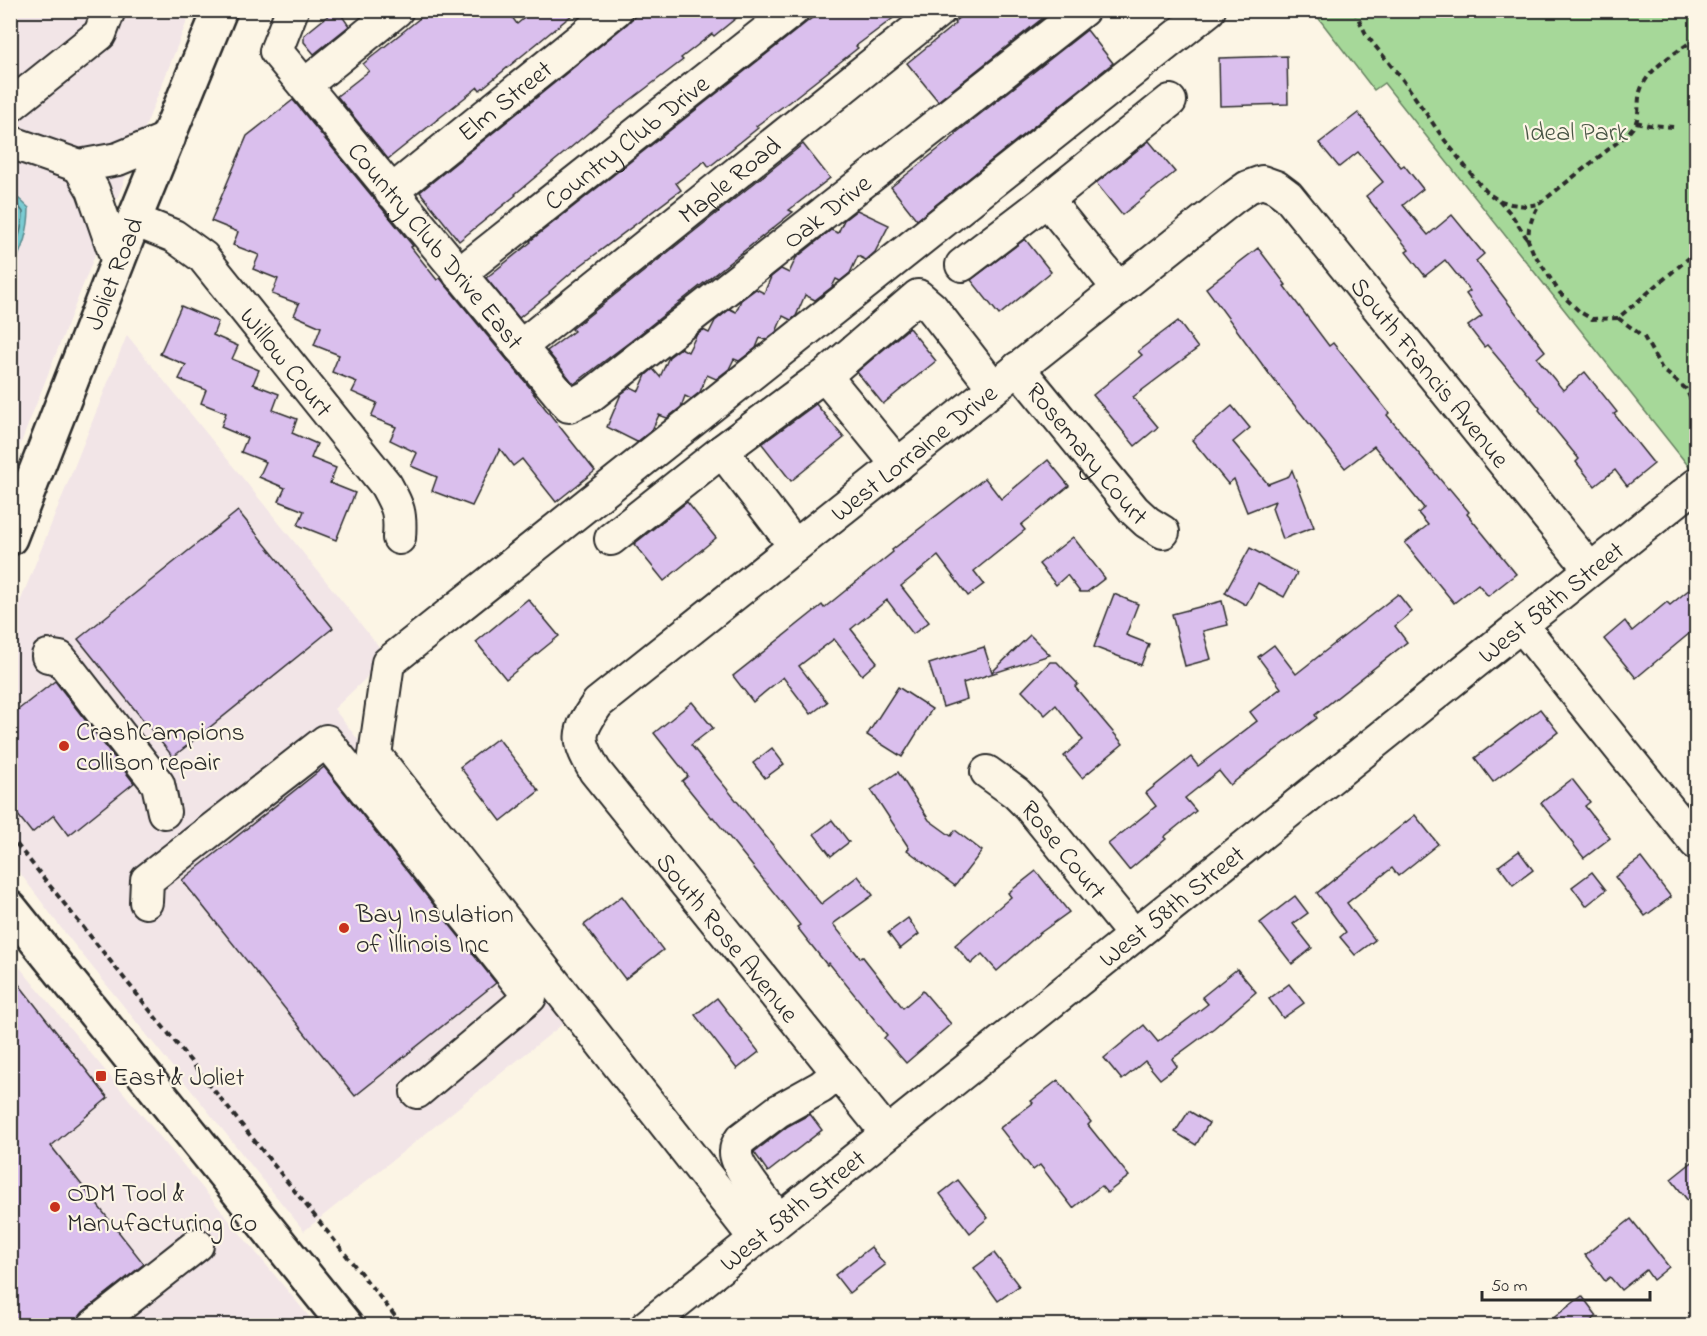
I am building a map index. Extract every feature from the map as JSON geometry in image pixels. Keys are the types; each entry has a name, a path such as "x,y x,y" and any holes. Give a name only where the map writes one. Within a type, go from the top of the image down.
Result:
{"main road":[{"name":"Joliet Road","path":"10,538 134,220 220,10"},
{"path":"10,908 346,1326"}],"street":[{"path":"10,106 100,34 110,10"},
{"name":"Country Club Drive East","path":"292,10 276,51 569,406"},
{"path":"304,85 397,10"},
{"name":"Elm Street","path":"391,192 616,10"},
{"name":"Country Club Drive","path":"459,274 793,10"},
{"name":"Maple Road","path":"520,347 940,10"},
{"name":"Oak Drive","path":"569,406 590,396 1083,10"},
{"path":"767,1228 375,755 388,663 1209,10"},
{"path":"962,265 1047,201 1170,101"},
{"path":"10,142 79,166 118,159 169,138"},
{"path":"79,166 93,190 118,262"},
{"name":"West Lorraine Drive","path":"580,735 586,720 598,704 1234,197 1248,187 1262,182"},
{"name":"South Francis Avenue","path":"1262,182 1276,187 1288,196 1590,569"},
{"path":"1047,201 1119,289"},
{"name":"Willow Court","path":"134,220 174,236 203,258 386,485 395,501 400,518 399,538"},
{"path":"611,539 722,451 825,376 918,296 932,308 994,388"},
{"name":"Rosemary Court","path":"1018,368 1134,510 1163,532"},
{"path":"825,376 898,465"},
{"path":"722,451 795,546"},
{"name":"West 58th Street","path":"647,1326 886,1132 1696,485"},
{"path":"1522,626 1696,843"},
{"path":"48,656 60,658 158,784 164,812"},
{"name":"South Rose Avenue","path":"580,735 586,754 596,771 886,1132"},
{"path":"146,902 147,880 326,741 530,997 417,1092"},
{"name":"Rose Court","path":"987,772 1016,793 1029,806 1134,934"},
{"path":"767,1228 738,1163 735,1152 737,1145 741,1139 778,1111 821,1087 838,1073"},
{"path":"94,1326 197,1245"}],"path":[{"path":"1354,10 1367,36 1403,80 1443,138 1476,180 1511,214 1550,279 1560,293 1580,312 1592,319 1618,318 1696,252"},
{"path":"1528,240 1531,222 1539,204 1628,134 1636,122 1637,105 1647,77 1696,38"},
{"path":"1636,122 1674,128"},
{"path":"1498,200 1526,206 1539,204"},
{"path":"1618,318 1644,337 1662,369 1686,388 1693,404 1696,444"},
{"path":"10,836 403,1326"}],"shaded area":[{"path":"11,11 191,11 11,468"},
{"path":"127,335 384,653 365,679 334,709 574,1015 304,1231 61,928 11,861 10,627"},
{"path":"11,957 316,1325 11,1325"}],"green space":[{"name":"Ideal Park","path":"1313,11 1696,11 1696,472 1694,473 1384,83 1374,90"}],"water":[{"path":"11,197 19,199 29,208 29,217 26,234 11,273"}],"building":[{"path":"338,10 349,26 314,54 304,42 304,35"},
{"path":"430,10 507,10 517,24 534,10 578,10 480,90 478,87 388,159 337,96 369,71 363,64"},
{"path":"641,10 746,10 714,36 712,34 681,58 683,60 599,124 459,241 420,192 627,24"},
{"path":"822,10 904,10 756,126 758,128 709,167 705,161 676,183 681,190 572,272 519,318 486,278"},
{"path":"968,10 1053,10 938,101 907,63 955,24 954,22"},
{"path":"1087,30 1113,63 917,220 891,187"},
{"path":"1287,56 1288,104 1220,106 1219,58"},
{"path":"293,100 413,246 411,247 437,280 440,278 536,395 533,393 595,471 556,502 522,459 513,466 500,449 472,506 432,491 437,477 411,466 417,453 390,440 396,427 371,417 377,403 352,392 357,382 332,372 339,355 314,345 321,327 294,315 299,304 272,294 278,279 253,269 259,255 233,245 238,232 211,221 247,136"},
{"path":"1358,113 1401,167 1404,165 1423,189 1403,205 1428,235 1452,215 1484,254 1476,261 1545,351 1537,358 1563,390 1585,372 1617,412 1614,414 1654,464 1627,486 1615,470 1595,486 1576,462 1579,459 1539,410 1540,408 1487,345 1484,347 1468,326 1482,316 1466,294 1470,291 1445,260 1425,276 1406,252 1409,250 1366,196 1383,182 1358,152 1339,167 1319,143"},
{"path":"1149,141 1175,172 1122,215 1096,183"},
{"path":"803,144 830,178 789,210 793,212 574,384 547,351"},
{"path":"857,210 889,225 875,252 866,260 858,256 850,273 840,281 836,279 832,287 815,300 805,295 796,316 791,320 783,316 776,332 765,340 760,338 756,348 739,361 734,359 729,369 716,379 707,375 700,392 691,399 685,396 681,407 667,418 659,415 652,430 637,442 607,427 621,394 631,387 639,391 646,375 653,369 660,377 669,357 681,348 688,352 696,336 703,330 709,333 715,321 730,309 736,312 741,300 756,289 764,293 771,277 781,269 789,273 796,258 831,230 838,233 844,220"},
{"path":"1025,239 1051,272 999,315 971,280"},
{"path":"1258,248 1329,346 1333,343 1389,413 1387,415 1469,512 1467,514 1516,574 1488,596 1478,584 1454,603 1405,543 1428,525 1418,513 1424,508 1374,446 1345,468 1270,375 1206,288"},
{"path":"181,306 218,322 213,335 238,346 232,359 259,370 253,384 279,394 273,410 297,419 292,433 317,444 311,458 336,468 330,483 355,493 336,540 298,525 304,511 279,501 285,488 259,477 266,462 241,452 247,438 221,427 226,413 201,403 206,390 179,379 186,365 160,354"},
{"path":"1178,321 1198,348 1133,397 1158,427 1135,446 1093,395 1142,355 1138,351"},
{"path":"909,328 936,361 883,404 857,372"},
{"path":"816,404 844,438 791,481 762,444"},
{"path":"1232,406 1250,428 1233,442 1268,484 1289,476 1292,470 1314,527 1283,539 1272,508 1275,501 1247,512 1234,479 1228,484 1192,440"},
{"path":"1048,460 1069,486 1021,525 1025,530 974,571 984,584 968,596 938,556 901,586 929,622 913,634 887,600 851,629 877,662 862,675 834,639 799,666 827,702 811,714 783,677 753,702 733,676 822,605 824,608 893,552 892,550 985,478 1001,499"},
{"path":"687,502 716,538 664,581 634,544"},
{"path":"238,511 333,628 173,757 78,639"},
{"path":"1073,537 1105,578 1087,592 1080,592 1067,575 1056,585 1039,564"},
{"path":"1250,548 1297,573 1284,597 1258,583 1246,605 1225,593"},
{"path":"1696,584 1696,628 1636,678 1604,639 1625,621 1632,631 1667,602 1670,605"},
{"path":"1114,594 1138,604 1126,635 1149,644 1141,665 1094,647"},
{"path":"1398,594 1412,612 1395,626 1407,642 1315,715 1317,718 1230,785 1219,771 1185,798 1196,811 1129,870 1108,844 1156,806 1146,793 1191,757 1198,766 1257,721 1250,712 1281,688 1258,657 1274,645 1296,674"},
{"path":"528,599 559,636 506,679 476,642"},
{"path":"1222,601 1228,625 1203,631 1211,659 1185,666 1172,614"},
{"path":"1030,635 1050,655 963,683 967,699 943,707 929,664 984,647 992,672"},
{"path":"1050,662 1057,662 1078,684 1075,687 1123,744 1082,778 1064,756 1083,740 1056,705 1045,715 1022,691"},
{"name":"CrashCampions collison repair","path":"55,681 134,783 69,835 54,815 32,833 10,805 10,716"},
{"path":"898,687 932,709 902,757 867,735"},
{"path":"692,702 713,728 691,745 821,904 858,876 873,895 833,924 860,958 863,957 903,1008 923,991 951,1024 906,1063 884,1038 887,1035 797,927 800,925 682,781 688,776 654,733"},
{"path":"1540,709 1558,732 1493,782 1475,758"},
{"path":"498,738 539,791 501,821 460,767"},
{"path":"772,748 784,764 765,778 753,763"},
{"name":"Bay Insulation of Illinois Inc","path":"324,767 496,983 355,1096 182,880"},
{"path":"898,772 929,820 951,836 955,830 982,851 955,886 907,850 909,848 871,790"},
{"path":"1572,779 1590,802 1585,806 1610,838 1584,858 1541,803"},
{"path":"1415,815 1438,844 1398,876 1392,868 1347,903 1375,940 1355,955 1340,937 1346,932 1317,893"},
{"path":"832,820 849,842 831,856 814,834"},
{"path":"1519,851 1533,870 1513,885 1499,866"},
{"path":"1641,858 1671,897 1645,916 1615,877"},
{"path":"1036,871 1069,912 1040,933 997,971 982,954 971,964 955,945 1011,897 1008,893"},
{"path":"1592,872 1606,890 1586,906 1572,887"},
{"path":"622,896 663,950 625,979 584,925"},
{"path":"1295,896 1308,913 1293,924 1312,948 1292,964 1260,923"},
{"path":"908,918 919,934 900,949 888,933"},
{"path":"1237,969 1256,992 1214,1028 1172,1059 1177,1066 1160,1079 1145,1061 1122,1080 1104,1058 1144,1025 1158,1042 1208,1004 1202,997"},
{"name":"ODM Tool & Manufacturing Co","path":"10,973 108,1098 51,1146 144,1264 83,1312 76,1326 10,1326"},
{"path":"1289,984 1304,1003 1283,1018 1269,999"},
{"path":"717,998 759,1052 737,1069 695,1015"},
{"path":"1058,1080 1091,1122 1088,1125 1129,1176 1107,1193 1101,1186 1073,1208 1040,1165 1033,1170 1000,1128"},
{"path":"1189,1111 1209,1123 1196,1145 1175,1132"},
{"path":"810,1114 822,1130 768,1172 754,1152 788,1126"},
{"path":"1696,1159 1696,1211 1671,1179"},
{"path":"958,1180 988,1218 970,1233 940,1194"},
{"path":"1631,1219 1669,1267 1653,1280 1646,1270 1621,1290 1610,1277 1605,1281 1585,1255"},
{"path":"871,1247 885,1265 849,1293 835,1275"},
{"path":"994,1253 1019,1286 998,1301 974,1268"},
{"path":"1582,1296 1597,1316 1585,1326 1543,1326"}],"place":[{"name":"CrashCampions collison repair","path":"64,746"},
{"name":"Bay Insulation of Illinois Inc","path":"344,928"},
{"name":"East & Joliet","path":"101,1076"},
{"name":"ODM Tool & Manufacturing Co","path":"55,1207"}]}
